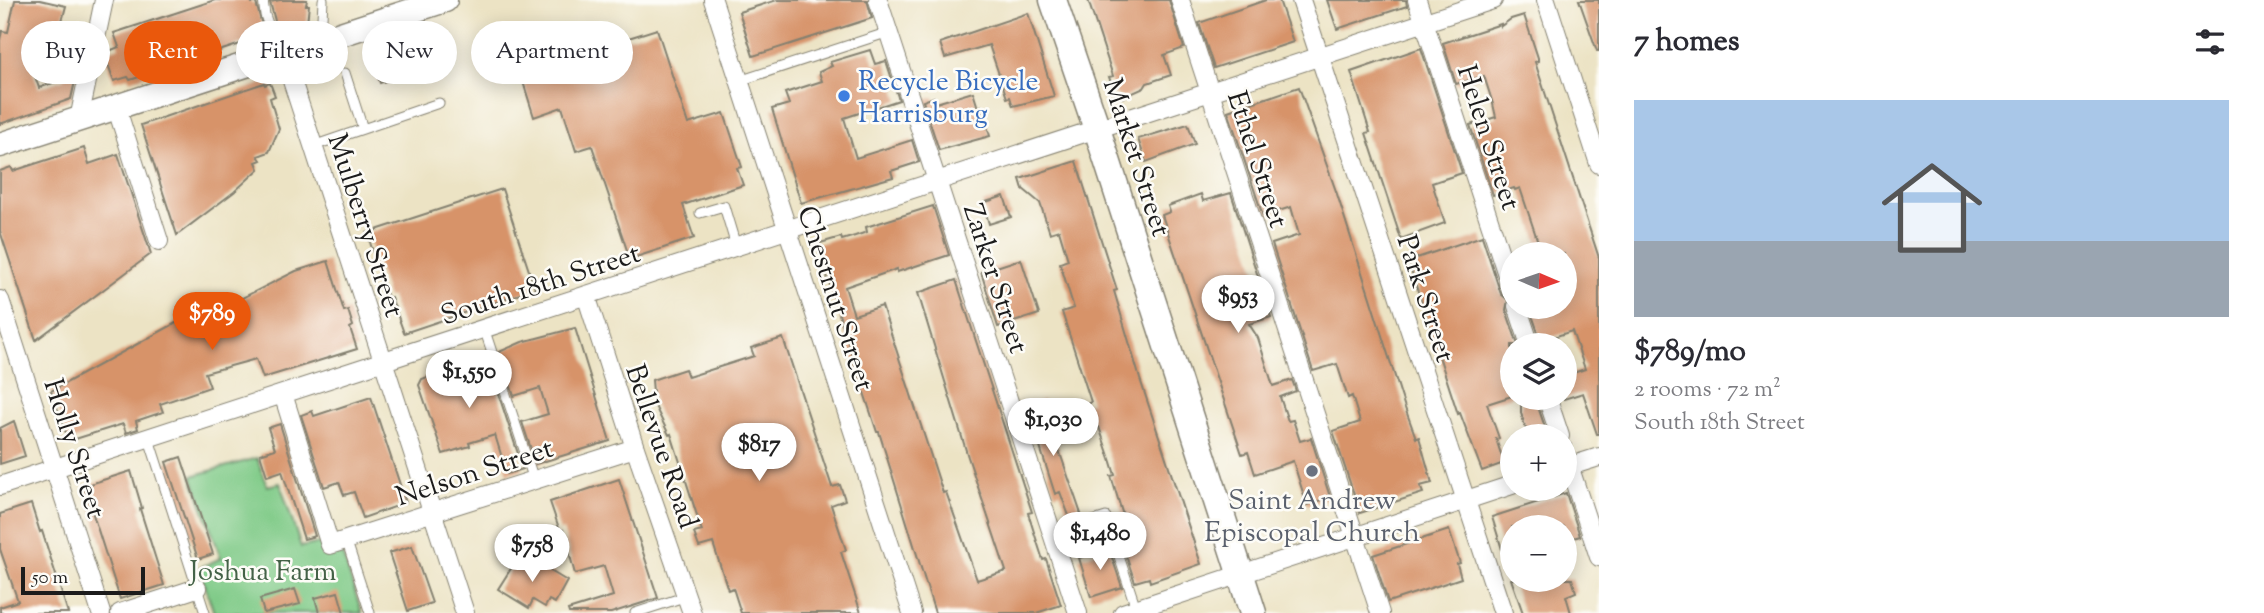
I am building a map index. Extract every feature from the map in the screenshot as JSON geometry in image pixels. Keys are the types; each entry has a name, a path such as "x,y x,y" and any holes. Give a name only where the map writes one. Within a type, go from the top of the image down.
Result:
{"main road":[{"path":"348,32 445,0"},
{"name":"Market Street","path":"1053,0 1254,613"},
{"path":"0,145 236,68"}],"street":[{"name":"Chestnut Street","path":"713,0 912,613"},
{"name":"Zarker Street","path":"878,0 1078,613"},
{"name":"Ethel Street","path":"1180,0 1380,613"},
{"name":"Park Street","path":"1301,0 1503,613"},
{"name":"Helen Street","path":"1417,0 1500,253"},
{"name":"South 18th Street","path":"0,486 1493,0"},
{"path":"1546,0 1599,161"},
{"path":"79,119 99,1"},
{"name":"Mulberry Street","path":"291,84 465,613"},
{"path":"116,106 159,241"},
{"name":"Bellevue Road","path":"586,295 635,448 690,604"},
{"name":"Holly Street","path":"0,300 4,323 101,613"},
{"path":"283,394 338,542"},
{"name":"Nelson Street","path":"338,542 635,448"},
{"path":"1577,460 1599,457"},
{"path":"1132,612 1500,489"},
{"path":"1577,494 1599,557"},
{"path":"120,613 197,588"}],"lane":[{"path":"263,0 267,21"},
{"path":"322,21 323,0"},
{"path":"739,81 889,32"},
{"path":"348,82 363,129"},
{"path":"313,146 439,103"},
{"path":"700,213 724,206 736,246"},
{"path":"484,328 534,480"},
{"path":"149,439 205,613"},
{"path":"1052,534 1106,517 1132,612"},
{"path":"338,542 370,613"},
{"path":"635,613 690,604"}],"green space":[{"name":"Joshua Farm","path":"257,458 267,486 280,483 301,547 320,543 324,556 341,550 362,613 214,613 199,568 221,558 192,476"}],"building":[{"path":"15,0 40,0 66,6 62,21 21,21 21,84 38,84 39,88 50,84 74,84 71,99 0,124 0,40 2,31 8,32"},
{"path":"215,0 251,0 256,3 261,21 236,21 236,45 222,50 222,21 151,21"},
{"path":"307,0 307,21 275,21 270,2"},
{"path":"777,0 867,0 872,18 753,56 739,12"},
{"path":"1088,0 1169,0 1184,48 1164,55 1171,75 1147,83 1144,88 1122,98 1115,94 1109,77 1113,76"},
{"path":"1266,0 1279,0 1293,42 1214,68 1199,23"},
{"path":"1327,0 1406,0 1407,6 1337,29"},
{"path":"1579,0 1599,0 1599,51 1597,51"},
{"path":"1028,13 1054,96 1013,106 1010,97 1007,98 989,45 945,58 940,43"},
{"path":"1524,15 1538,58 1535,62 1599,258 1599,434 1583,393 1577,395 1577,372 1585,369 1577,346 1577,333 1538,333 1533,319 1577,319 1577,242 1538,242 1520,188 1493,195 1470,125 1496,117 1484,76 1456,84 1443,43 1501,26"},
{"path":"657,29 688,124 724,113 742,167 737,168 743,185 683,205 694,238 630,259 592,146 576,151 562,107 534,117 524,84 633,84 633,37"},
{"path":"124,30 124,78 114,81 110,70 110,51 119,47 114,33"},
{"path":"1421,48 1462,173 1432,183 1445,223 1401,239 1366,133 1370,132 1351,72"},
{"path":"870,50 875,64 886,61 899,100 844,118 856,158 912,140 919,162 891,171 893,177 801,203 772,109 789,104 785,93 822,81 819,72 832,66 830,62"},
{"path":"261,84 270,84 275,96 270,98 279,129 269,152 258,156 261,160 256,162 259,169 234,192 177,235 141,125"},
{"path":"1299,87 1337,194 1405,408 1416,438 1419,437 1432,483 1420,486 1423,493 1360,513 1333,431 1360,422 1352,396 1348,398 1337,364 1313,371 1272,244 1299,235 1291,207 1263,216 1228,111"},
{"path":"973,92 978,108 981,106 990,136 939,150 923,101 934,97 936,103"},
{"path":"1188,124 1195,144 1146,162 1138,139"},
{"path":"84,148 89,164 118,154 151,254 36,340 0,231 0,171 11,167 13,171"},
{"path":"1076,161 1117,290 1114,291 1140,379 1201,564 1150,582 1149,578 1135,582 1119,535 1128,532 1111,476 1115,475 1099,427 1095,428 1087,404 1091,402 1062,312 1074,308 1060,263 1068,260 1059,230 1050,233 1040,203 1023,189 1020,179"},
{"path":"502,189 535,289 404,333 391,297 388,298 367,233"},
{"path":"1231,193 1271,317 1249,324 1258,338 1273,386 1292,380 1296,391 1280,397 1288,421 1293,420 1300,441 1311,438 1330,497 1307,505 1293,461 1255,474 1248,452 1242,454 1162,215 1170,212 1168,206 1201,194 1203,201"},
{"path":"1004,196 1011,217 989,224 983,203"},
{"path":"933,206 949,255 845,287 854,315 882,306 943,493 946,492 977,580 1006,571 918,293 956,280 1032,512 1028,513 1043,560 1046,559 1061,605 1036,613 935,613 817,244 855,236 867,232 866,227"},
{"path":"1482,236 1500,291 1500,319 1509,319 1514,333 1500,333 1500,400 1487,404 1499,438 1496,439 1500,464 1482,471 1460,413 1458,414 1408,261"},
{"path":"1021,259 1039,314 998,327 981,272"},
{"path":"328,261 344,311 348,310 357,349 263,378 256,359 205,373 210,387 160,404 163,412 136,421 138,429 126,433 123,424 69,441 51,391 187,317 190,324 296,271"},
{"path":"575,328 610,441 536,464 522,422 548,414 540,388 514,396 499,352 522,342"},
{"path":"783,338 832,487 840,485 845,500 831,505 846,550 841,552 861,613 741,613 733,588 728,590 713,543 699,547 694,533 702,531 671,434 669,435 654,404 652,380 685,369 688,377 754,356 751,348"},
{"path":"486,356 523,469 507,474 495,435 443,454 419,385 422,379"},
{"path":"371,397 406,503 363,518 354,492 344,495 339,482 324,487 301,415 312,411 314,416"},
{"path":"1043,400 1054,426 1051,427 1082,517 1071,521 1060,492 1055,494 1027,406"},
{"path":"1521,410 1539,410 1544,424 1524,424"},
{"path":"14,421 25,456 0,464 0,428"},
{"path":"280,424 315,536 304,539 282,471 267,476 260,454 275,449 268,428"},
{"path":"181,457 213,554 198,559 166,462"},
{"path":"131,471 164,585 120,599 84,486"},
{"path":"619,479 658,598 611,613 569,613 568,610 613,596 604,566 575,574 563,530 560,531 550,502"},
{"path":"1541,501 1569,501 1573,515 1500,515 1500,543 1492,517"},
{"path":"31,504 68,613 0,613 0,607 18,601 0,549 0,514"},
{"path":"1449,530 1460,563 1457,564 1461,578 1388,602 1373,555"},
{"path":"1106,540 1122,587 1091,597 1079,558 1106,549 1103,541"},
{"path":"412,546 432,603 408,611 389,553"},
{"path":"517,559 528,566 532,560 567,581 555,603 549,600 545,607 533,600 529,608 498,589"},
{"path":"295,589 300,604 264,613 260,599"},
{"path":"338,592 344,613 319,613 315,598"},
{"path":"1516,592 1576,592 1566,596 1571,613 1523,613"}],"place":[{"name":"Recycle Bicycle Harrisburg","path":"844,96"},
{"name":"Saint Andrew Episcopal Church","path":"1312,471"}]}
